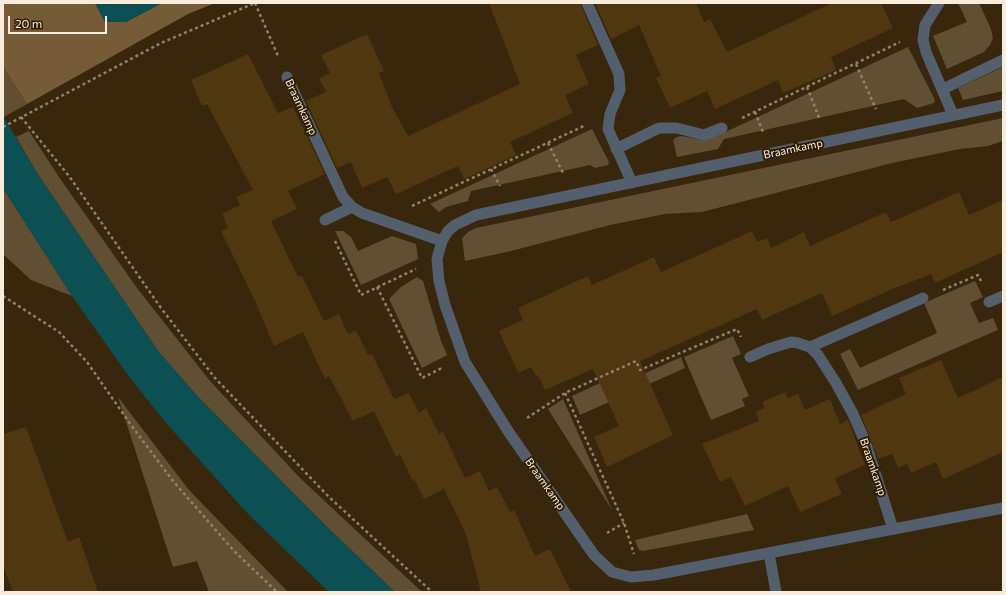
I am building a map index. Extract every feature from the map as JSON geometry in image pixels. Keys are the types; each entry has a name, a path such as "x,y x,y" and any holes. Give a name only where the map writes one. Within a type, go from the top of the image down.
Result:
{"street":[{"path":"587,3 619,74 620,83 618,97 610,114 608,129 632,183"},
{"path":"939,3 923,31 926,52 954,115"},
{"path":"943,89 1003,60"},
{"name":"Braamkamp","path":"287,77 343,197 352,207 362,213 442,241"},
{"name":"Braamkamp","path":"1003,105 476,215 455,225 442,241 438,259 439,281 445,305 463,358 508,431 594,555 612,572 640,577 1003,508"},
{"path":"616,149 660,128 677,128 704,135 722,128"},
{"path":"325,220 352,207"},
{"path":"990,302 1003,296"},
{"path":"810,348 923,298"},
{"name":"Braamkamp","path":"750,357 768,349 791,342 810,348 824,363 854,414 868,451 893,529"},
{"path":"769,553 776,592"}],"path":[{"path":"3,127 21,116 161,43 255,3"},
{"name":"Braamkamp","path":"255,3 287,77"},
{"path":"722,128 923,31"},
{"path":"856,64 885,130"},
{"path":"807,87 829,141"},
{"path":"381,220 610,114"},
{"path":"21,116 69,176 160,308 215,378 328,496 432,592"},
{"path":"548,143 573,195"},
{"path":"325,220 361,295 438,259"},
{"path":"923,298 978,275 990,302"},
{"path":"378,287 422,378 463,358"},
{"path":"3,296 59,332 83,357 173,481 234,552 277,592"},
{"path":"508,431 565,393 636,361 640,370 737,329 750,357"},
{"path":"565,393 631,539 640,577"}],"shaded area":[{"path":"3,3 95,3 105,22 126,22 162,3 215,3 188,14 27,104 3,67"},
{"path":"958,3 979,3 991,29 993,38 990,45 984,52 947,69 933,36 967,22"},
{"path":"908,47 935,100 934,103 917,108 904,99 724,139 718,149 677,157 673,140 677,137 682,136 702,140 719,135"},
{"path":"3,67 27,104 4,117 3,116"},
{"path":"1003,67 1003,91 963,100 958,88"},
{"path":"1003,118 1003,141 988,146 960,149 892,163 702,212 665,214 610,225 511,251 465,261 462,238 468,232 476,228"},
{"path":"592,129 609,162 608,165 595,168 590,165 471,191 468,201 446,207 439,212 430,204"},
{"path":"29,131 61,180 137,288 210,381 300,478 422,592 395,592 330,530 199,398 158,351 37,173 16,137"},
{"path":"3,188 72,296 31,280 3,254"},
{"path":"335,231 343,231 351,237 358,251 392,236 416,244 418,259 361,285"},
{"path":"417,277 423,281 441,341 447,355 422,368 389,299 401,287"},
{"path":"975,281 983,297 970,303 979,323 993,318 998,330 858,390 840,354 850,349 860,368 937,333 924,303"},
{"path":"733,336 741,354 732,358 749,396 742,399 745,406 711,420 684,357"},
{"path":"681,357 685,368 580,415 572,396 632,368 637,377"},
{"path":"118,397 189,490 288,592 209,592 197,561 173,567"},
{"path":"563,399 612,510 548,409"},
{"path":"747,514 754,530 643,551 639,550 635,540"}],"water":[{"path":"95,3 162,3 126,22 105,22"},
{"path":"3,116 37,173 158,351 199,398 330,530 395,592 329,592 249,515 167,424 130,378 72,296 3,188"}],"building":[{"path":"489,3 580,3 598,45 576,55 589,84 565,95 573,113 510,142 516,155 464,179 458,166 396,194 387,177 362,188 351,162 337,168 306,101 326,92 319,78 330,73 321,55 367,34 384,71 379,73 392,107 408,136 520,84"},
{"path":"595,3 696,3 704,22 710,19 727,52 832,3 881,3 893,28 831,57 836,70 783,93 778,80 715,109 707,91 670,108 656,78 661,76 639,25 611,39"},
{"path":"248,54 278,113 293,107 325,174 288,191 297,209 271,221 298,277 302,276 324,321 339,314 348,334 356,330 368,355 372,354 394,399 409,393 419,413 426,408 439,434 443,432 465,478 480,471 489,491 497,487 510,512 514,510 535,556 550,549 571,592 481,592 466,534 444,489 424,499 414,479 412,480 400,454 396,457 374,411 353,421 329,376 325,379 303,332 274,346 255,301 221,231 228,228 222,214 240,205 236,197 253,190 207,104 202,106 191,80"},
{"path":"959,192 969,215 1003,200 1003,252 935,283 931,274 890,290 832,316 822,293 762,320 757,309 640,361 673,435 607,467 594,437 619,426 593,369 545,390 538,375 536,376 531,367 518,373 499,331 523,320 518,308 588,276 592,285 654,257 661,272 752,231 757,242 767,238 771,248 804,232 810,246 886,212 891,222"},
{"path":"941,360 958,398 1003,377 1003,452 943,479 936,462 911,473 907,464 898,468 892,454 878,459 861,415 906,394 899,378"},
{"path":"785,392 788,398 798,394 805,410 830,399 840,424 848,420 865,465 835,478 842,494 800,512 788,486 745,506 731,477 720,482 702,444 759,421 756,412 765,408 762,402"},
{"path":"26,427 68,542 79,537 98,592 13,592 3,566 3,434"}]}
